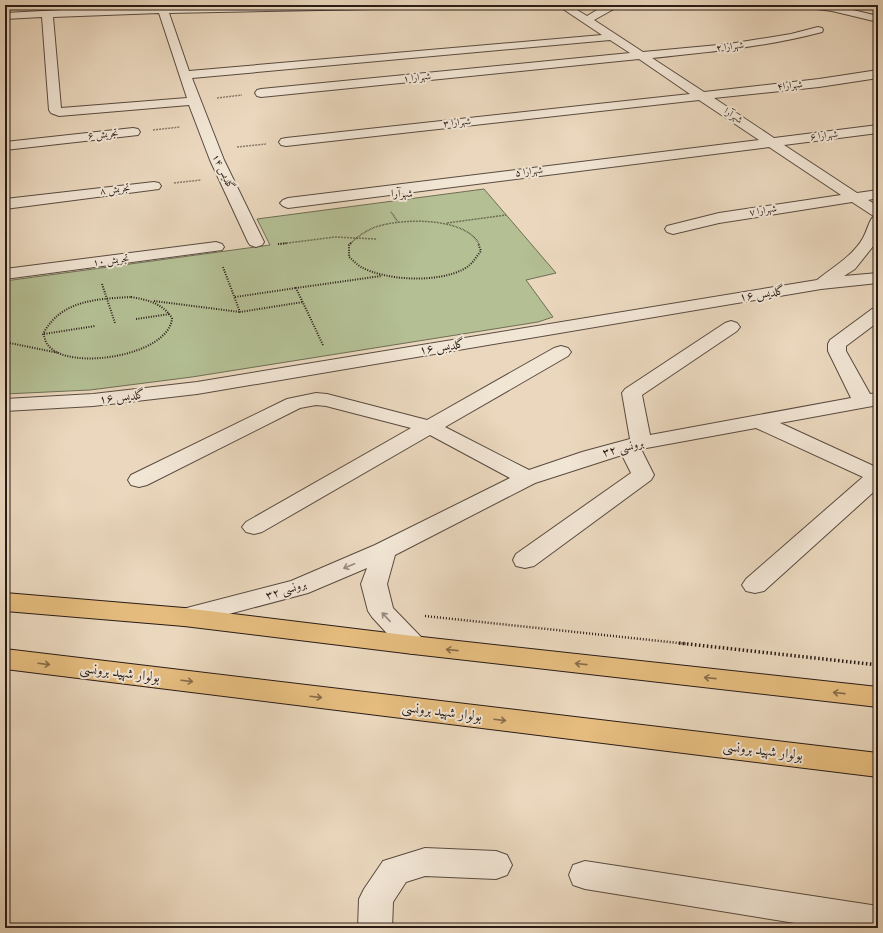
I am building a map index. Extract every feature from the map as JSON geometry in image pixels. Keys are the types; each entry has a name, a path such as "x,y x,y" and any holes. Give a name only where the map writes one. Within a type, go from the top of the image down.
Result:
{"main road":[{"path":"5,602 184,617 413,645 878,697"},
{"name":"بولوار شهید برونسی","path":"5,659 878,765"}],"street":[{"path":"5,12 104,7 216,5"},
{"path":"5,16 47,18 428,5"},
{"name":"شهرآرا","path":"562,5 641,55 878,213"},
{"path":"587,20 609,7 616,5"},
{"path":"809,5 832,8 878,19"},
{"path":"838,5 878,14"},
{"name":"گلدیس ۱۴","path":"164,14 202,124 256,242"},
{"path":"47,18 55,110 59,112 193,101"},
{"name":"شهرارا ۲","path":"641,55 730,47 778,40 818,30"},
{"path":"185,75 611,37"},
{"name":"شهرارا ۱","path":"261,93 641,55"},
{"name":"شهرارا۴","path":"702,96 819,83 878,74"},
{"name":"شهرارا ۳","path":"286,142 702,96"},
{"name":"شهرارا ۶","path":"770,142 878,129"},
{"name":"تجریش ۶","path":"5,146 133,132"},
{"name":"شهرارا ۵","path":"288,203 770,142"},
{"name":"تجریش ۸","path":"5,204 154,186"},
{"name":"شهرارا ۷","path":"673,230 719,218 878,194"},
{"path":"821,284 849,265 870,240 878,221"},
{"name":"تجریش ۱۰","path":"5,274 216,247"},
{"name":"گلدیس ۱۶","path":"5,405 93,400 197,388 821,284 878,278"},
{"path":"871,400 837,351 837,344 878,313"},
{"path":"525,560 643,475 635,445 632,393 730,328"},
{"path":"254,527 561,352"},
{"path":"139,480 294,403 316,399 327,400 430,427 527,478"},
{"name":"برونسی ۳۲","path":"184,617 299,587 384,551 527,478 590,457 635,445 871,400"},
{"path":"778,417 878,462"},
{"path":"755,585 878,476 758,421"},
{"path":"384,551 374,584 381,611 413,645"},
{"path":"375,928 376,899 395,871 425,862 496,865"},
{"path":"585,875 878,921"}],"path":[{"path":"193,101 261,93"},
{"name":"تجریش ۶","path":"133,132 202,124"},
{"path":"213,150 286,142"},
{"path":"154,186 225,177"},
{"path":"446,224 506,215"},
{"path":"422,221 446,224 465,230 478,240 481,251 473,262 456,271 433,277 406,278 384,275 360,267 349,256 349,245 355,238 375,226 398,222 422,221"},
{"path":"256,242 270,245 335,237 376,239"},
{"path":"216,247 240,312"},
{"path":"93,263 115,323"},
{"path":"235,297 384,275"},
{"path":"296,288 333,365"},
{"path":"63,354 48,345 44,334 49,322 63,311 83,302 107,298 131,297 240,312 303,302"},
{"path":"5,342 85,358 110,357 136,352 156,342 169,330 172,318 170,314 166,308 152,301"},
{"path":"136,319 170,314"},
{"path":"44,334 95,326"},
{"path":"381,611 878,665"}],"green space":[{"path":"5,5 88,5 5,10"},
{"path":"484,189 556,273 526,280 553,317 538,322 192,377 90,390 5,394 5,281 270,245 257,219"}],"district":[{"name":"شهرآرا","path":"402,194"}]}
